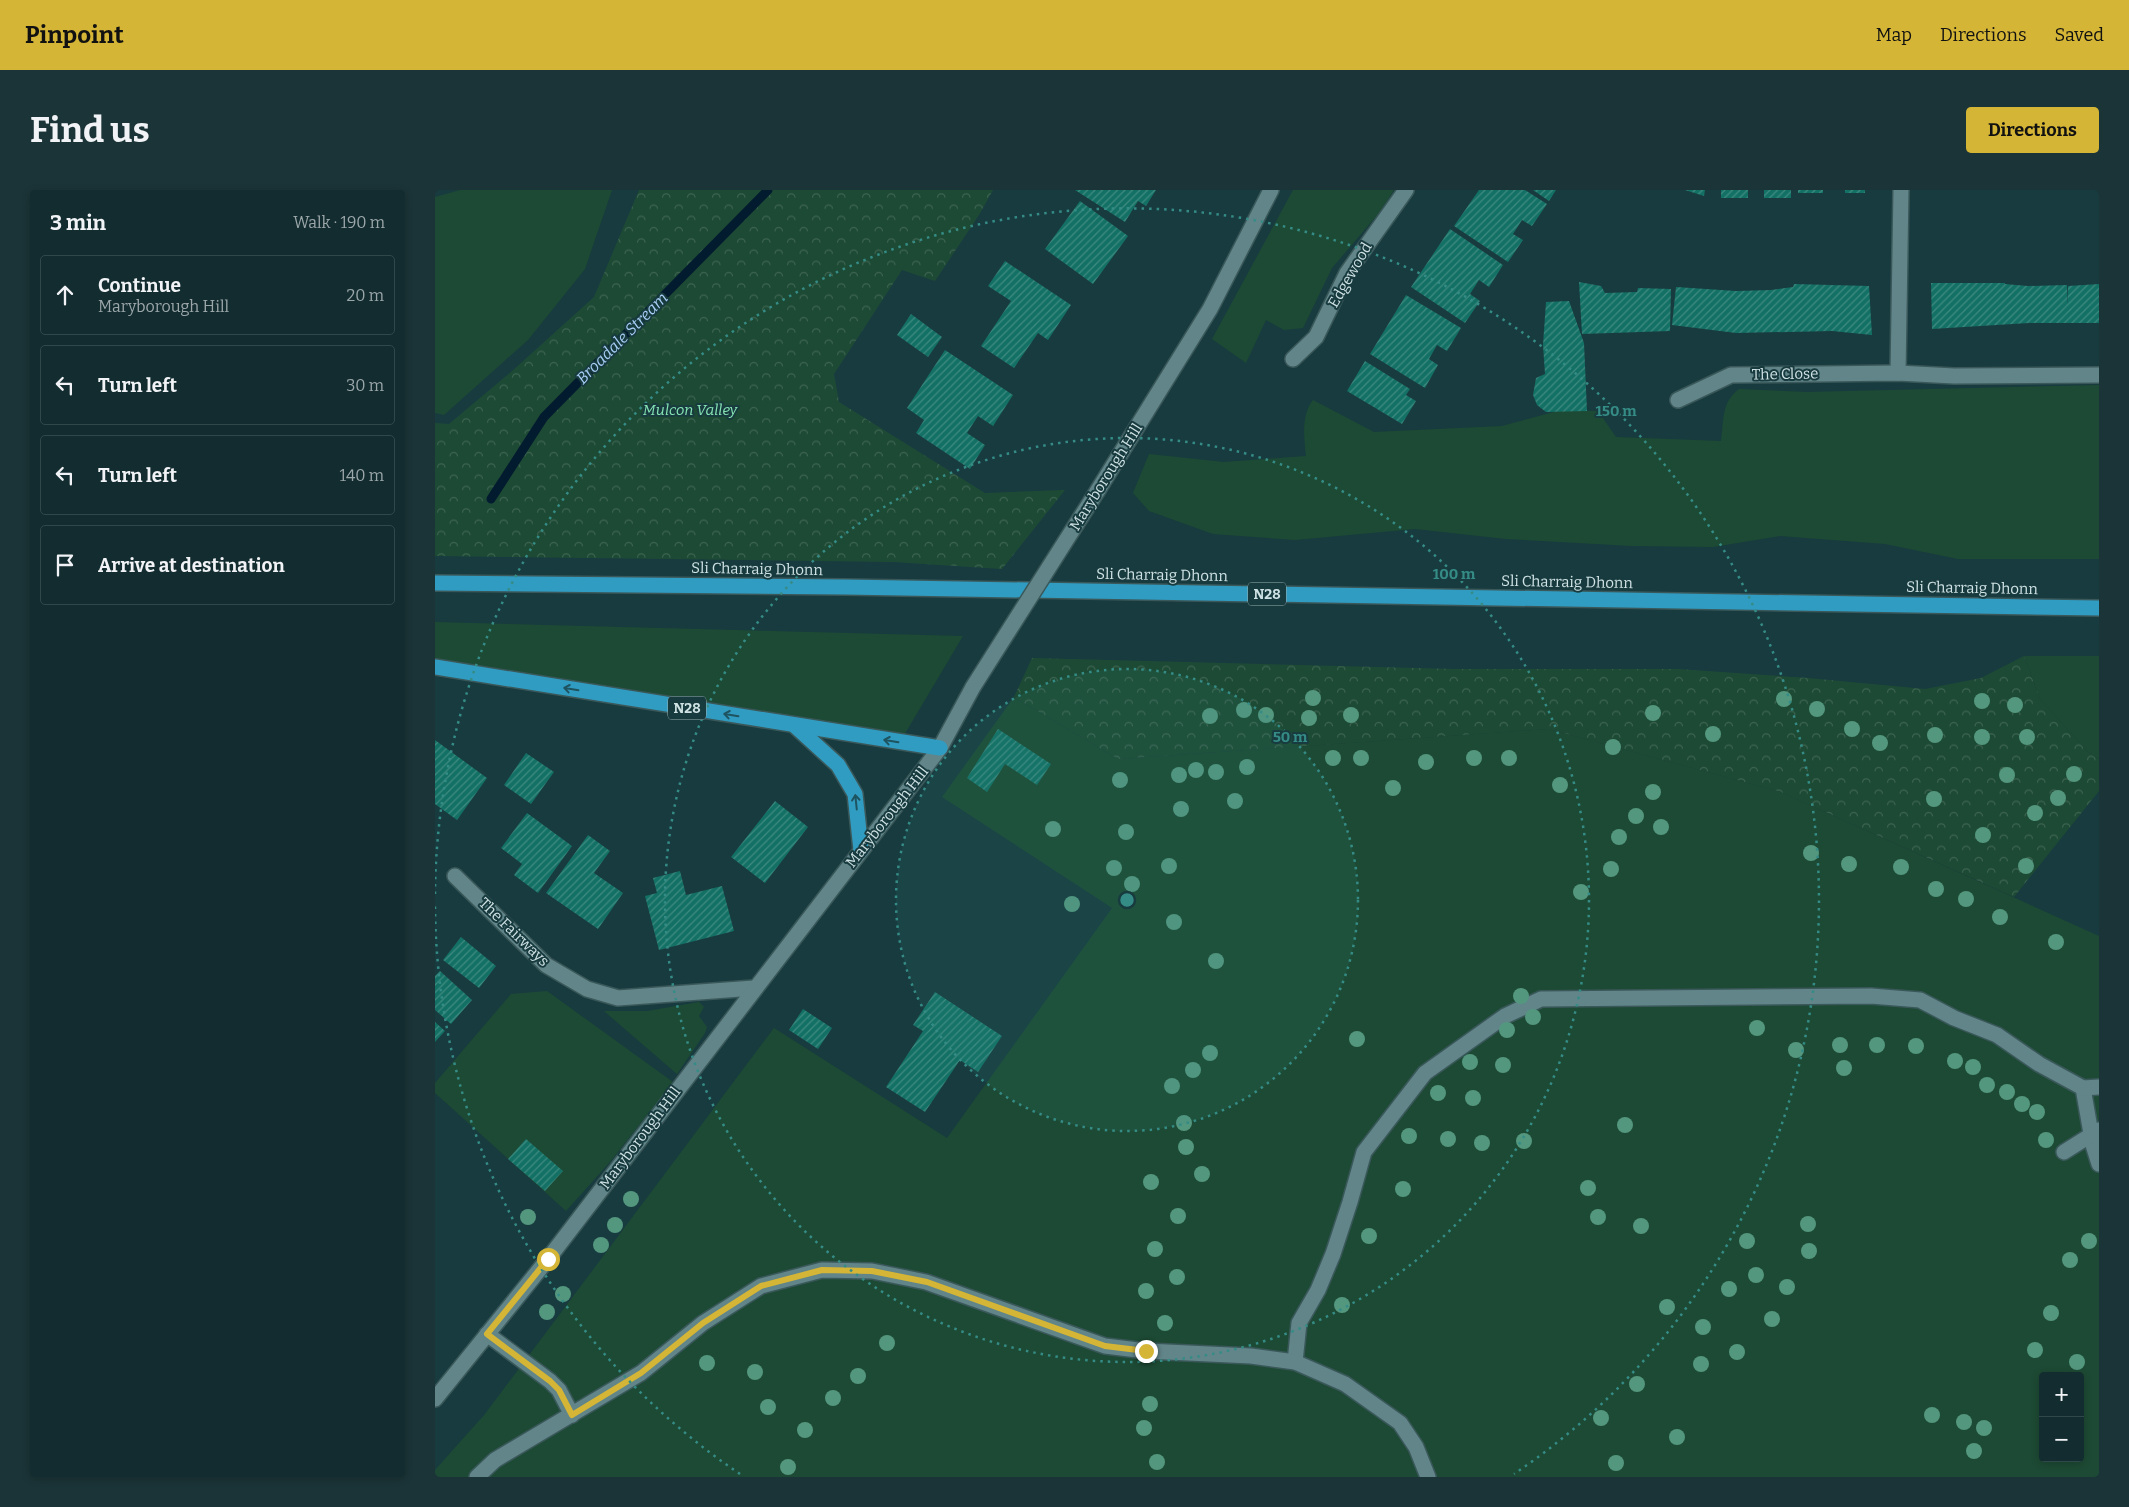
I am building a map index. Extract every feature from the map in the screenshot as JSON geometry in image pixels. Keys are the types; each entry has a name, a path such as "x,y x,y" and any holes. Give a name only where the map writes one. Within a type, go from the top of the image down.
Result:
{"highway":[{"name":"Sli Charraig Dhonn","path":"435,583 875,588 2099,608"},
{"name":"N28","path":"435,668 940,748"},
{"path":"794,725 838,765 855,794 861,850"}],"street":[{"name":"Maryborough Hill","path":"435,1399 548,1259 940,748 973,687 1099,490 1210,309 1271,190"},
{"name":"Edgewood","path":"1293,359 1316,337 1347,273 1406,190"},
{"path":"1899,372 1901,190"},
{"name":"The Close","path":"1678,400 1731,375 1899,372 1954,376 2099,376"},
{"name":"The Fairways","path":"455,876 546,965 587,988 618,998 754,988"},
{"path":"1295,1362 1299,1323 1319,1290 1333,1254 1350,1202 1363,1152 1425,1073 1505,1016 1541,999 1871,996 1920,1000 1954,1018 1997,1036 2039,1064 2083,1088 2099,1087"},
{"path":"2083,1088 2095,1133 2099,1164"},
{"path":"2065,1152 2095,1133"},
{"path":"477,1477 495,1460 641,1373 703,1323 761,1286 822,1270 872,1271 927,1282 1105,1346 1146,1351 1251,1356 1295,1362 1345,1384 1400,1424 1416,1447 1428,1477"},
{"path":"487,1334 550,1381 559,1390 572,1415"}],"green space":[{"path":"460,190 612,190 585,269 528,340 444,415 435,413 435,197"},
{"name":"Mulcon Valley","path":"639,190 993,190 979,215 935,281 902,270 834,374 839,402 985,493 1065,490 1002,569 893,562 435,556 435,423 449,424 511,372 594,297"},
{"path":"1293,190 1394,190 1379,213 1332,268 1303,328 1284,330 1266,320 1246,363 1212,339"},
{"path":"2099,385 2099,559 1958,559 1885,544 1780,536 1713,547 1632,546 1506,539 1415,529 1295,540 1213,534 1149,511 1133,493 1149,454 1224,462 1306,456 1305,420 1313,400 1374,432 1502,426 1561,410 1598,411 1616,437 1721,441 1726,406 1733,394 1739,389 1807,392"},
{"path":"435,622 963,636 900,742 435,659"},
{"path":"2024,656 2099,656 2099,759 2088,752 2040,699"},
{"path":"2024,656 2040,699 2088,752 2099,759 2099,791 2014,897 1781,792 1549,729 1118,759 1014,697 1032,658 1456,669 1678,669 1808,678 1925,689 1981,678"},
{"path":"1014,697 1118,759 1549,729 1781,792 2099,936 2099,1477 435,1477 435,1470 485,1414 774,1028 947,1138 1112,908 942,797"},
{"path":"547,991 673,1082 610,1162 566,1211 435,1093 435,1083 511,994"},
{"path":"699,1002 704,1007 699,1016 707,1027 705,1033 677,1074 604,1011 647,1011"}],"building":[{"path":"1075,190 1156,190 1146,206 1138,201 1125,222"},
{"path":"1479,190 1525,190 1547,204 1532,226 1522,220 1513,234 1523,240 1508,262 1454,226"},
{"path":"1533,190 1556,190 1549,201"},
{"path":"1685,190 1705,190 1704,196"},
{"path":"1721,190 1748,190 1748,198 1721,198"},
{"path":"1764,190 1791,190 1791,198 1764,198"},
{"path":"1798,190 1823,190 1823,193 1798,193"},
{"path":"1845,190 1865,190 1865,193 1845,193"},
{"path":"1080,201 1128,236 1093,284 1045,249"},
{"path":"1450,229 1503,265 1489,287 1479,280 1470,294 1480,301 1465,323 1411,287"},
{"path":"1005,261 1071,305 1048,340 1038,333 1014,368 981,346 1011,301 988,286"},
{"path":"1579,282 1601,286 1605,293 1637,292 1638,288 1671,289 1670,331 1582,334"},
{"path":"1931,283 2005,283 2028,286 2067,285 2068,305 2068,286 2099,284 2099,323 2029,323 1932,329"},
{"path":"1794,284 1869,286 1872,335 1832,331 1736,333 1672,325 1676,287 1736,291 1771,290 1793,287"},
{"path":"1406,295 1461,328 1447,351 1437,345 1429,359 1438,365 1425,388 1370,354"},
{"path":"1569,301 1584,343 1587,411 1546,412 1537,405 1533,395 1536,378 1545,374 1543,345 1546,302"},
{"path":"911,314 942,337 928,357 897,335"},
{"path":"945,350 1013,395 993,426 978,416 967,433 985,445 970,469 916,433 924,420 907,408"},
{"path":"1365,361 1410,389 1406,395 1416,401 1402,424 1347,391"},
{"path":"998,729 1051,764 1037,785 1005,764 987,792 967,778"},
{"path":"435,740 487,778 457,820 435,804"},
{"path":"526,753 554,772 531,804 504,785"},
{"path":"775,801 808,827 765,883 731,857"},
{"path":"527,813 572,846 538,893 514,875 522,864 501,848"},
{"path":"588,835 610,851 594,873 623,893 598,929 546,893"},
{"path":"680,871 686,895 722,886 734,931 659,950 645,896 657,893 653,878"},
{"path":"461,937 496,966 479,988 443,960"},
{"path":"440,971 472,1000 451,1024 435,1010 435,976"},
{"path":"935,992 1002,1036 978,1072 960,1060 925,1112 886,1087 923,1031 913,1025"},
{"path":"803,1009 832,1028 818,1049 789,1030"},
{"path":"435,1022 445,1031 435,1042"},
{"path":"526,1139 563,1171 545,1191 508,1159"}],"waterway":[{"name":"Broadale Stream","path":"491,499 544,417 768,190"}],"route":[{"path":"548,1259 487,1334 550,1381 559,1390 572,1415 641,1373 703,1323 761,1286 822,1270 872,1271 927,1282 1105,1346 1146,1351"}]}
